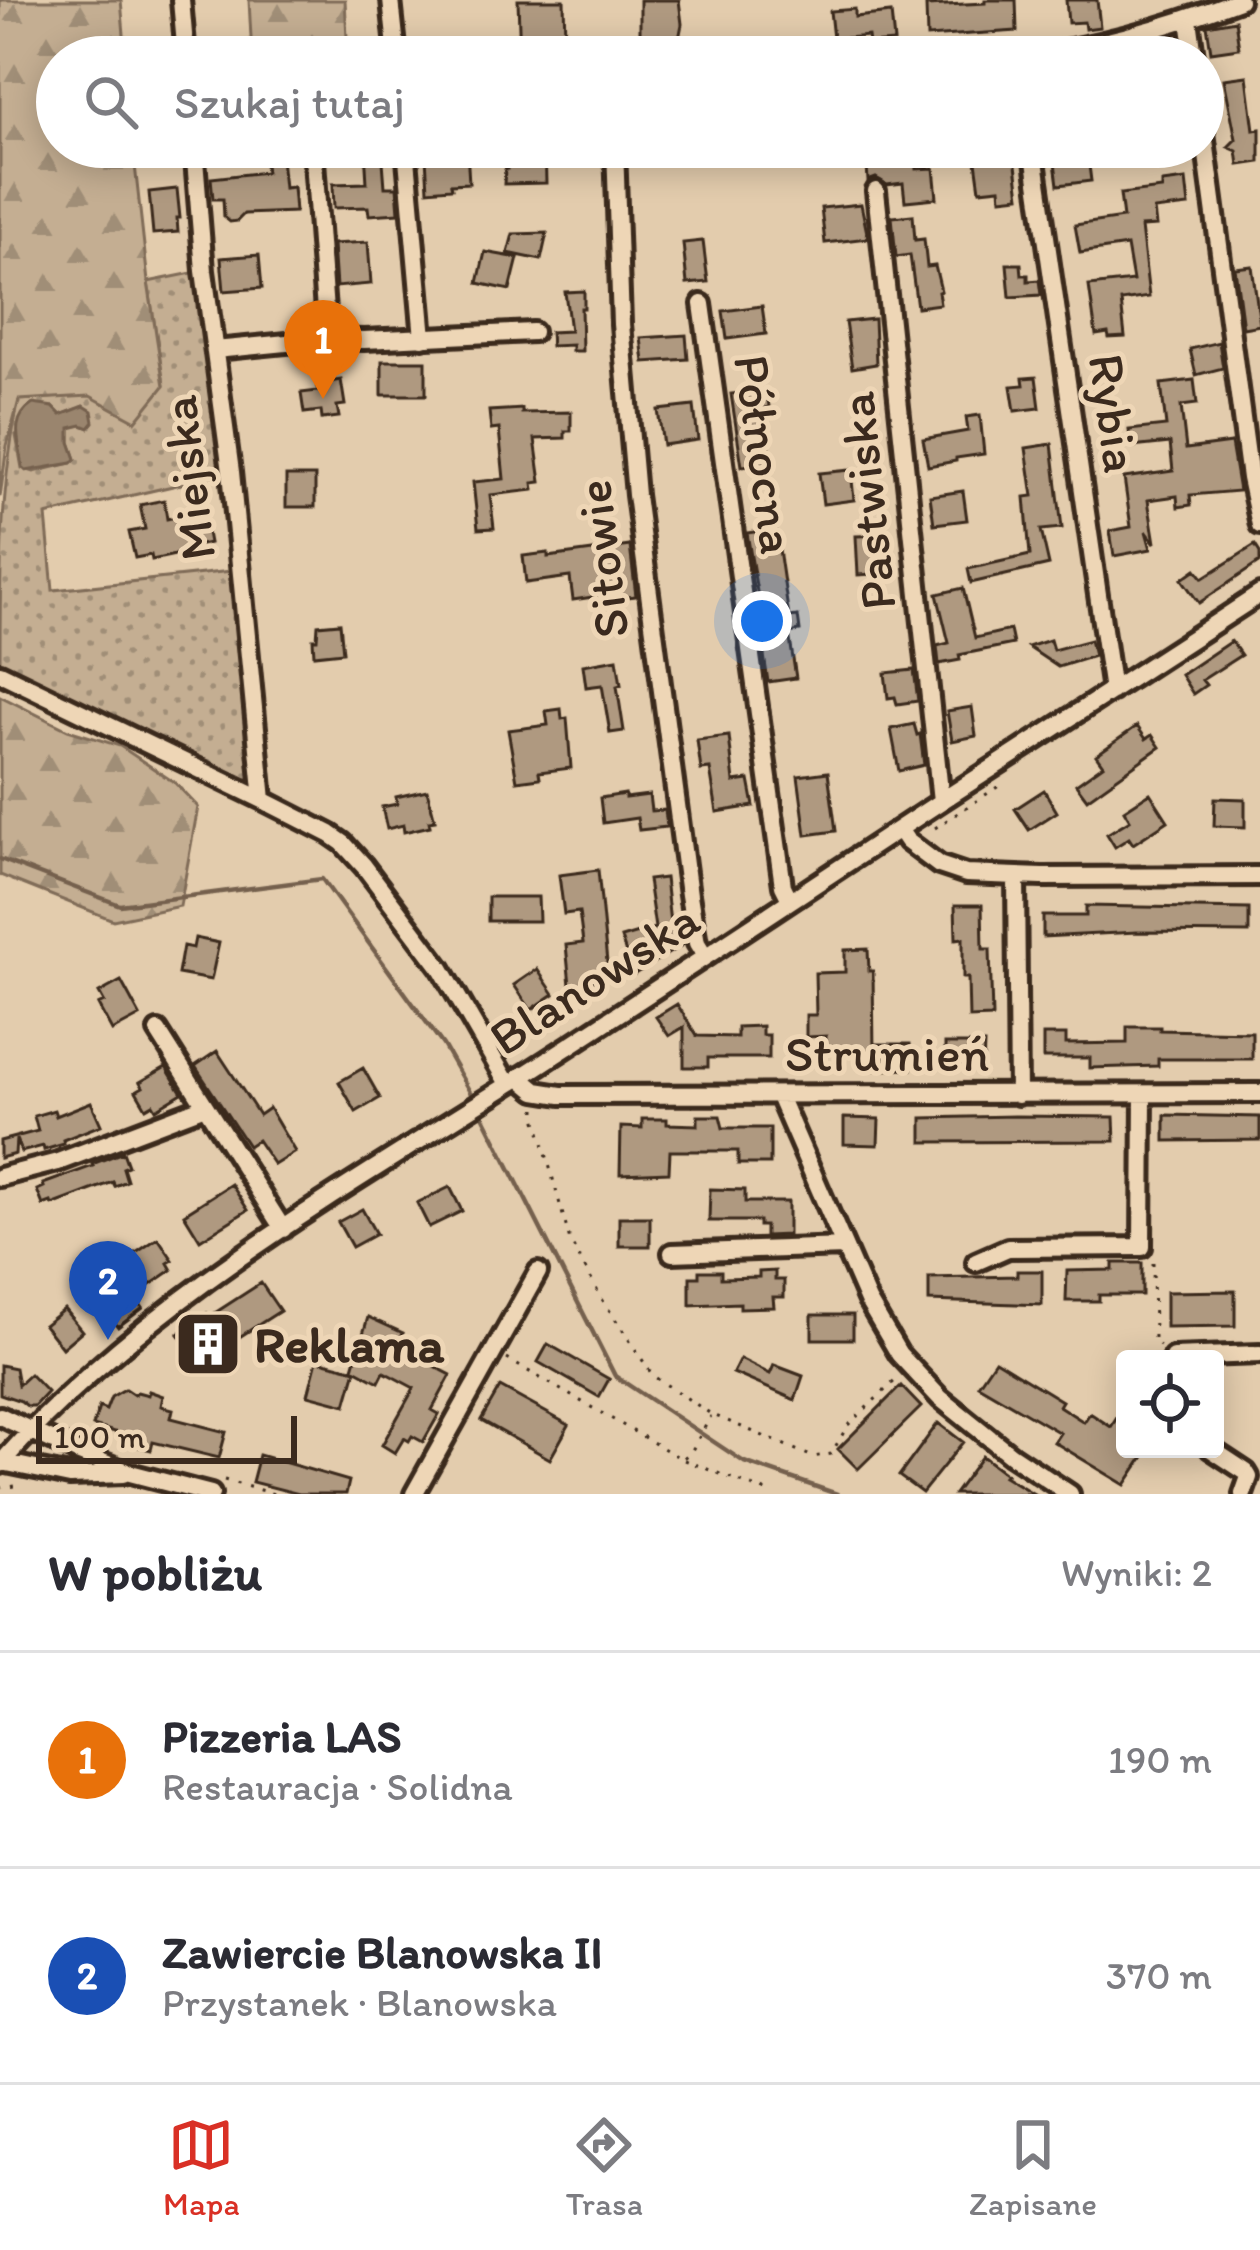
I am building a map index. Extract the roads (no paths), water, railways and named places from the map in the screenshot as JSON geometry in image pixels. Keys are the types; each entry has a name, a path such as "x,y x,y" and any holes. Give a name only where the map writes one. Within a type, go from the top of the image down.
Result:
{"street":[{"path":"181,0 184,36"},
{"path":"391,0 395,36"},
{"path":"1124,36 1238,0"},
{"path":"1189,19 1191,36"},
{"name":"Miejska","path":"196,168 263,800"},
{"path":"315,168 327,339"},
{"path":"408,168 423,338"},
{"name":"Sitowie","path":"616,168 621,324 636,495 695,936 705,956"},
{"name":"Rybia","path":"1036,168 1112,691"},
{"path":"1209,168 1260,525"},
{"name":"Pastwiska","path":"876,191 941,801"},
{"name":"Północna","path":"702,304 783,886 790,900"},
{"path":"215,350 327,339 533,332"},
{"name":"Blanowska","path":"1,1463 30,1431 143,1331 283,1228 1260,594"},
{"path":"0,674 330,834 355,854 441,968 513,1081"},
{"path":"899,829 922,853 948,869 976,875 1260,875"},
{"path":"1016,877 1018,1095"},
{"path":"158,1031 283,1228"},
{"name":"Strumień","path":"513,1081 561,1095 1260,1093"},
{"path":"976,1262 1008,1248 1142,1247 1143,1094"},
{"path":"778,1096 868,1301 899,1354 940,1398 1011,1455 1070,1494"},
{"path":"0,1177 58,1162 205,1106"},
{"path":"672,1253 844,1246"},
{"path":"414,1494 538,1272"},
{"path":"1224,1355 1260,1354"},
{"path":"0,1416 130,1473"},
{"path":"1224,1458 1249,1477 1244,1494"},
{"path":"1,1463 70,1476 130,1473 210,1485"}],"waterway":[{"path":"0,859 120,905 322,879 443,1045 474,1099"},
{"path":"480,1109 615,1376 744,1462 837,1494"}],"place":[{"name":"Pizzeria LAS","path":"323,399"},
{"name":"Zawiercie Blanowska II","path":"108,1340"},
{"name":"Reklama","path":"208,1344"}]}
